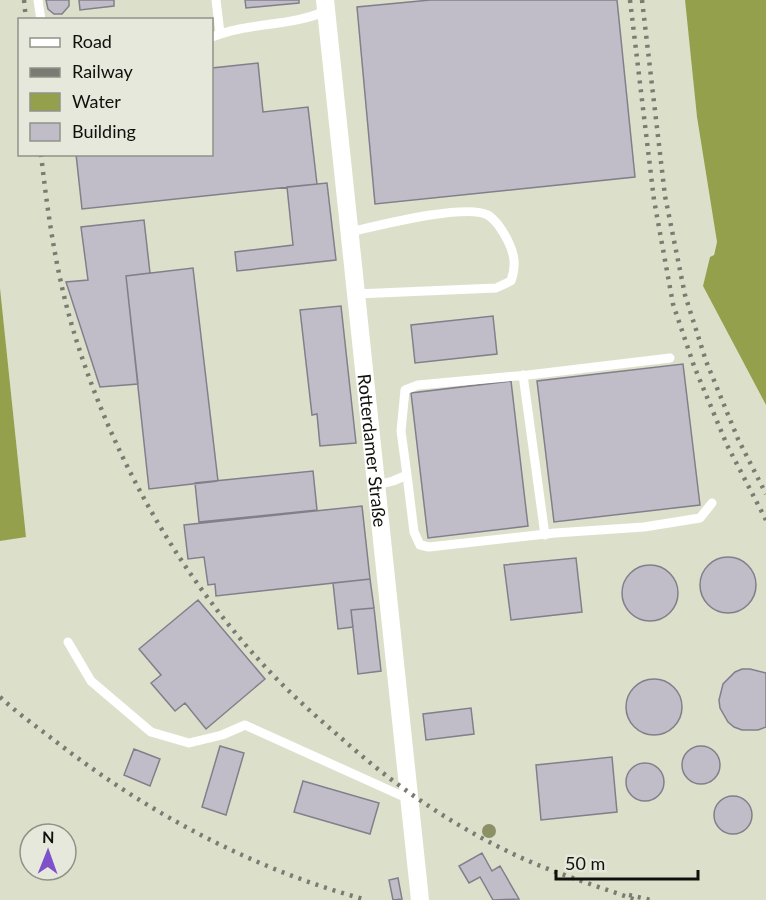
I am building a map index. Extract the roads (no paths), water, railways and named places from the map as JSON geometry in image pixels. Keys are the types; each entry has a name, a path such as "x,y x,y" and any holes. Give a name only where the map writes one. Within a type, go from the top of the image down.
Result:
{"street":[{"name":"Rotterdamer Straße","path":"325,6 420,900"}],"lane":[{"path":"39,0 41,18"},
{"path":"216,0 216,35 242,27 307,19 325,6"},
{"path":"350,232 461,211 487,215 501,228 510,245 516,266 511,281 496,288 356,294"},
{"path":"670,358 418,385 405,390 401,431 414,532 420,545 442,547 545,534 644,527 700,518 712,503"},
{"path":"523,375 545,534"},
{"path":"377,485 407,475"},
{"path":"68,642 91,681 152,732 189,743 222,735 245,725 411,800"}],"water":[{"path":"685,0 766,0 766,405 703,286 710,257 714,255 717,242 697,117"},
{"path":"0,288 26,537 0,541"}],"railway":[{"path":"24,0 26,18"},
{"path":"630,0 654,200 673,304 694,366 727,445 766,520"},
{"path":"642,0 665,196 685,295 706,361 738,439 766,494"},
{"path":"41,156 58,271 69,316 91,383 128,468 150,510 174,550 229,625 288,690 378,769 418,799 481,838 519,857 636,900"},
{"path":"0,697 86,764 161,813 200,835 282,872 367,900"},
{"path":"629,895 651,900"}]}
